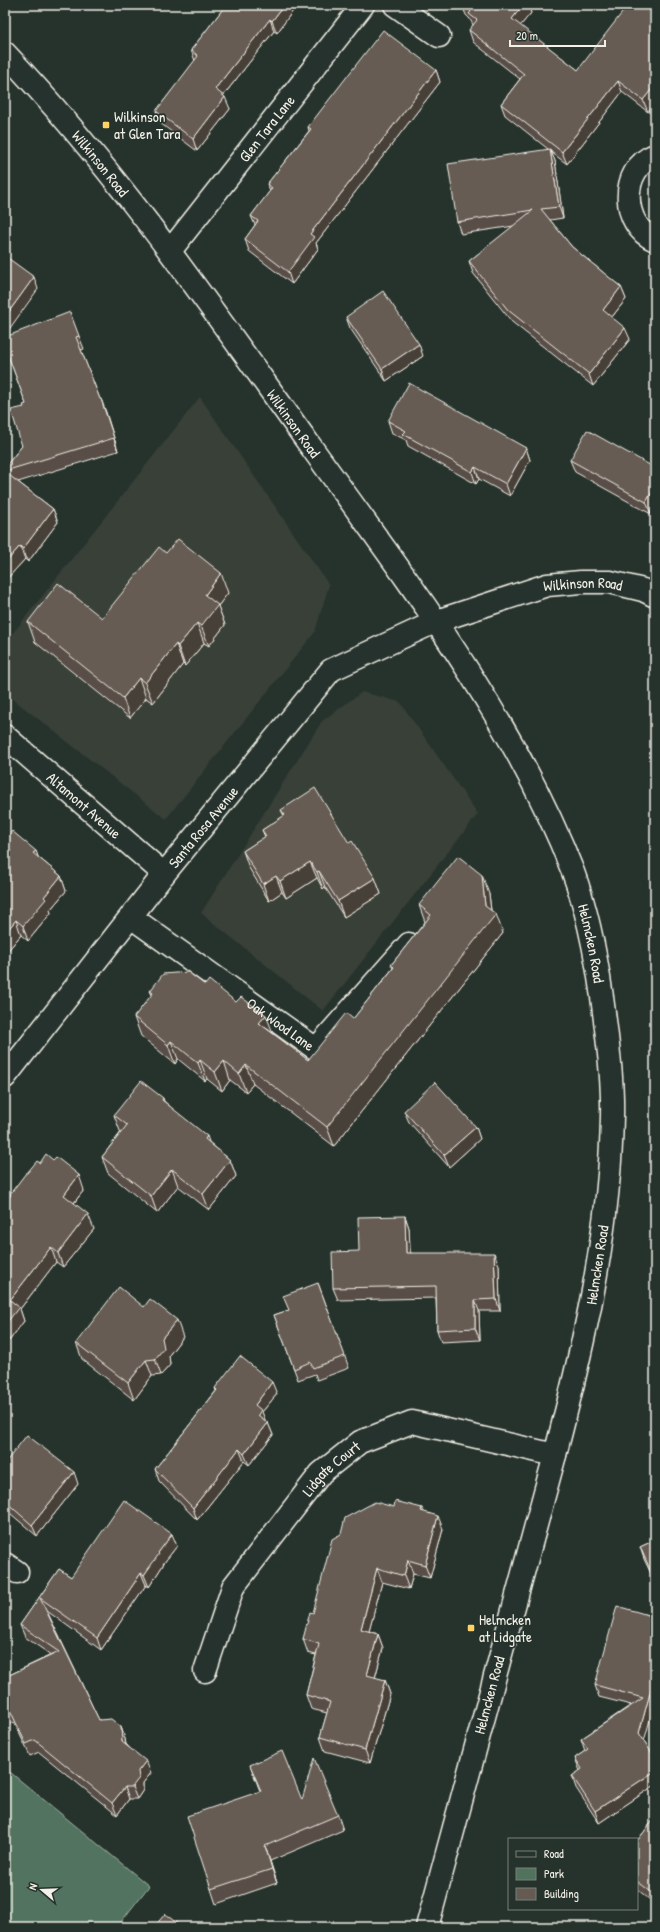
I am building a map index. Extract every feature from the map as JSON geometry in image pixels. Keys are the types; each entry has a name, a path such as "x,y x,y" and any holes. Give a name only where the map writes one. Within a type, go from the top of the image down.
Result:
{"street":[{"name":"Glen Tara Lane","path":"170,251 363,5"},
{"path":"395,5 439,36"},
{"name":"Wilkinson Road","path":"5,53 98,158 170,251 437,621 547,585 581,582 610,582 642,590 655,596"},
{"path":"655,155 650,157 636,170 629,187 628,206 635,224 648,238 655,240"},
{"name":"Santa Rosa Avenue","path":"5,1077 164,874 331,670 437,621"},
{"name":"Helmcken Road","path":"427,1927 575,1380 592,1302 608,1196 612,1113 607,1036 595,952 575,876 548,813 490,704 437,621"},
{"name":"Altamont Avenue","path":"5,736 164,874"},
{"name":"Oak Wood Lane","path":"131,917 316,1049 409,944"},
{"name":"Lidgate Court","path":"205,1671 233,1587 321,1472 360,1442 412,1422 555,1455"}],"shaded area":[{"path":"200,397 329,585 315,632 166,819 5,693 5,643"},
{"path":"362,692 400,702 478,814 323,1011 201,913 322,721"}],"green space":[{"path":"5,1768 149,1886 117,1927 5,1927"}],"building":[{"path":"226,5 284,5 272,21 270,19 215,89 225,97 193,139 156,111 198,56 191,50"},
{"path":"464,5 523,5 512,19 578,70 628,5 655,5 655,85 643,100 618,81 562,152 501,104 524,74 469,30 477,20 469,14 471,11"},
{"path":"383,30 436,70 310,234 314,237 288,272 245,239 258,221 251,216 272,188 267,184 311,129 308,127"},
{"path":"550,149 559,207 541,209 572,247 621,287 603,310 625,328 589,374 508,310 469,261 533,210 457,222 448,164"},
{"path":"5,256 34,277 5,317"},
{"path":"383,291 419,344 382,369 346,317"},
{"path":"70,312 79,336 76,337 101,399 114,438 5,471 5,467 22,446 11,410 24,407 23,405 26,404 5,347 5,337"},
{"path":"409,383 526,448 506,484 475,467 472,472 403,434 406,431 388,421"},
{"path":"587,430 655,468 655,487 646,502 570,460"},
{"path":"5,472 53,509 23,549 20,546 5,563"},
{"path":"178,539 221,573 205,595 218,605 201,626 197,623 178,646 176,644 145,683 139,678 123,698 28,622 58,583 102,618 159,547 166,553"},
{"path":"315,788 349,843 352,841 375,878 338,901 319,871 317,872 310,862 280,881 276,876 263,884 243,851 266,836 262,830 285,815 281,810"},
{"path":"12,831 36,851 33,853 61,876 44,897 46,899 23,926 16,920 5,933 5,839"},
{"path":"458,856 482,875 485,906 496,914 327,1127 246,1065 239,1074 224,1061 215,1072 200,1060 198,1063 171,1041 168,1045 134,1017 153,993 150,991 163,974 188,972 205,985 209,980 236,1002 241,997 266,1015 259,1023 308,1060 346,1013 353,1019 394,967 391,965 431,915 419,905"},
{"path":"141,1081 207,1136 205,1139 230,1160 203,1194 172,1169 151,1196 102,1157 127,1125 114,1115"},
{"path":"435,1082 476,1127 444,1155 404,1111"},
{"path":"46,1154 53,1160 56,1157 79,1175 64,1195 88,1214 58,1253 51,1247 10,1300 19,1307 5,1325 5,1202 26,1173 37,1161 40,1163"},
{"path":"405,1216 406,1253 494,1253 496,1299 475,1300 475,1328 437,1330 436,1286 333,1288 332,1252 359,1251 358,1217"},
{"path":"318,1283 345,1356 313,1368 310,1362 294,1369 274,1315 289,1310 283,1296"},
{"path":"119,1287 144,1307 150,1299 177,1320 162,1338 164,1348 155,1359 146,1360 128,1383 76,1343"},
{"path":"240,1356 272,1382 255,1405 261,1410 258,1415 268,1423 244,1454 239,1449 193,1508 155,1469 217,1390 215,1388"},
{"path":"27,1435 74,1472 32,1525 5,1501 5,1463"},
{"path":"655,1476 655,1486 650,1482"},
{"path":"124,1500 172,1534 144,1575 141,1573 97,1638 40,1598 99,1720 111,1719 121,1727 122,1742 146,1761 138,1771 139,1778 132,1787 125,1787 112,1803 35,1740 26,1744 10,1710 5,1713 5,1677 59,1652 20,1625 59,1569 71,1577"},
{"path":"395,1501 422,1508 421,1511 438,1516 425,1565 408,1560 404,1576 377,1568 361,1629 378,1634 367,1675 385,1680 365,1750 320,1737 330,1702 306,1695 319,1644 303,1639 310,1612 313,1613 332,1539 341,1534 345,1518 375,1502 394,1507"},
{"path":"655,1540 655,1580 640,1547"},
{"path":"617,1606 655,1617 655,1675 639,1733 655,1758 655,1771 595,1811 572,1776 582,1769 575,1758 588,1749 581,1739 643,1698 595,1685"},
{"path":"282,1751 302,1800 314,1758 338,1815 265,1846 272,1869 211,1889 187,1816 261,1791 250,1765"},
{"path":"655,1818 655,1895 638,1882 638,1840"},
{"path":"165,1914 182,1927 154,1927"}],"place":[{"name":"Wilkinson at Glen Tara","path":"106,125"},
{"name":"Helmcken at Lidgate","path":"471,1628"}]}
